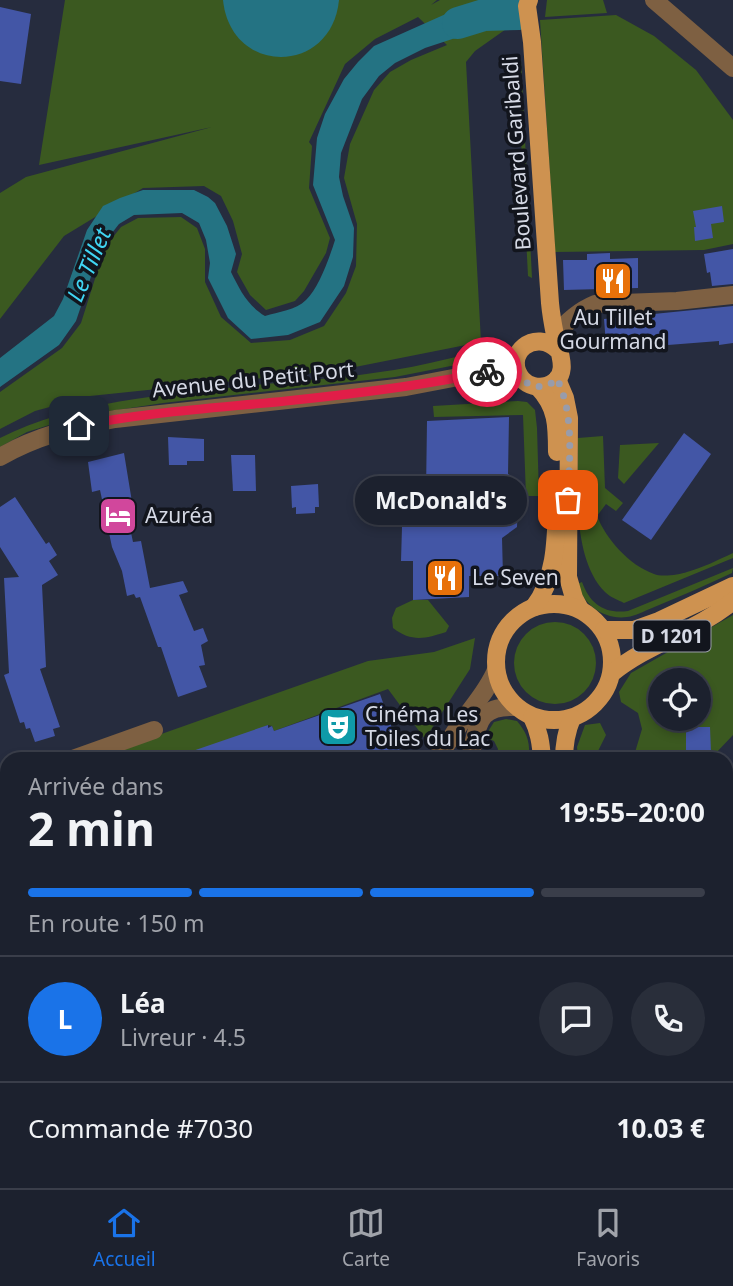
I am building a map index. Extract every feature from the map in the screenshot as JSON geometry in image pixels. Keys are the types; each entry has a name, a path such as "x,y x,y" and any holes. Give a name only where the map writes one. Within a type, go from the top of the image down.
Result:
{"main road":[{"name":"Boulevard Garibaldi","path":"527,2 550,303 557,343"},
{"path":"530,342 557,343 563,365 557,379 545,386 526,383 516,366 519,352 530,342 550,303"},
{"path":"557,379 569,418 568,577 580,609"},
{"path":"534,607 550,575 557,500 556,415 538,387"},
{"name":"D 1201","path":"604,630 634,630 733,586"},
{"name":"D 1201","path":"612,673 639,653 733,601"},
{"path":"557,604 580,609 604,630 612,650 609,685 597,702 584,713 572,718 559,721 532,717 516,707 499,684 496,670 498,644 512,621 534,607 557,604"},
{"path":"532,717 538,730 542,752"},
{"path":"564,752 572,718"}],"street":[{"path":"654,0 733,68"},
{"path":"557,343 564,324 595,304 677,301 733,295"},
{"name":"Avenue du Petit Port","path":"0,457 42,436 115,419 406,387 516,366"},
{"path":"442,752 491,684 496,670"},
{"path":"471,752 481,719 492,709 516,707"},
{"path":"92,752 154,730"}],"green space":[{"path":"65,0 437,0 431,5 440,0 504,0 514,9 513,24 475,51 466,62 481,342 340,370 90,396 35,411 0,429 0,392 62,348 81,323 105,247 121,227 138,218 181,217 197,228 205,249 205,282 221,317 251,343 290,340 324,326 346,293 356,266 357,224 344,178 350,144 374,90 390,72 447,45 418,17 375,39 345,64 309,142 312,146 309,188 330,238 326,253 304,291 295,301 266,310 250,295 237,272 242,254 233,221 221,196 204,186 143,188 64,236 0,319 0,193 26,177 212,127 39,165"},
{"path":"547,0 603,0 607,13 545,17"},
{"path":"616,15 654,36 696,70 733,120 733,244 704,250 555,252 540,20"},
{"path":"521,60 532,278 528,276 517,62"},
{"path":"468,354 471,362 395,377 163,403 78,416 27,432 0,447 0,438 28,426 88,408 183,393 376,373"},
{"path":"527,402 535,410 539,496 526,496 523,415 434,417 433,406"},
{"path":"603,436 605,488 623,503 616,511 606,504 597,516 612,542 627,558 645,570 665,575 693,570 733,553 733,558 624,603 605,592 586,560 578,498 578,438"},
{"path":"659,443 624,484 618,478 620,445"},
{"path":"733,568 732,573 627,617 610,616 596,610 580,592 577,584 582,582 589,596 599,606 619,612 628,611"},
{"path":"413,600 428,600 449,626 446,632 418,638 406,636 393,628 392,618 396,608"},
{"path":"733,615 733,735 717,752 635,752 642,729 638,713 621,702 619,692 631,673"},
{"path":"555,622 571,625 584,634 593,647 596,663 593,679 584,692 571,701 555,704 539,701 526,692 517,679 514,663 517,647 526,634 539,625"},
{"path":"475,638 470,669 425,739 388,689 274,731 272,726 268,725 212,752 111,752 368,661 434,652"},
{"path":"506,719 517,721 526,735 529,752 497,752 494,741 487,738 494,722"},
{"path":"600,723 606,735 598,752 577,752 585,725"}],"water":[{"path":"223,0 339,0 332,25 319,42 301,53 281,57 261,54 244,43 230,25"},
{"path":"487,0 498,0 501,23 425,48 395,63 379,76 362,99 341,153 339,177 354,228 353,257 344,286 320,322 288,335 251,339 228,318 208,278 210,263 206,240 199,223 182,213 134,215 119,224 101,247 76,321 59,345 0,387 0,358 54,316 63,299 87,230 103,206 143,190 194,190 215,203 227,226 236,254 231,272 241,291 259,312 265,316 302,303 311,295 320,280 335,240 313,185 317,138 325,114 344,79 374,46 448,13"}],"building":[{"path":"0,7 31,14 21,84 0,81"},
{"path":"722,206 724,222 711,224 713,238 695,241 693,211"},
{"path":"733,249 733,284 712,286 704,254"},
{"path":"610,253 610,259 638,258 638,288 564,290 563,260 587,260 587,254"},
{"path":"733,306 733,343 719,345 719,341 668,345 668,340 606,344 604,319"},
{"path":"509,417 508,474 513,477 513,504 518,504 517,527 502,538 503,576 469,576 469,597 413,600 413,561 401,561 403,493 426,492 427,421"},
{"path":"684,433 711,454 651,540 622,520"},
{"path":"168,437 204,439 204,461 169,465"},
{"path":"124,453 132,502 125,504 133,542 141,541 150,588 183,581 188,592 179,595 194,631 203,628 208,641 201,645 205,665 199,666 207,687 178,697 140,597 136,598 134,594 127,596 122,571 112,547 100,490 92,492 88,462"},
{"path":"231,455 255,455 256,491 233,491"},
{"path":"318,484 319,507 315,507 315,513 296,514 296,507 292,508 291,486"},
{"path":"15,497 46,544 49,542 57,555 49,561 58,575 42,585 46,667 40,669 60,727 53,729 55,736 35,742 30,728 26,729 24,722 20,723 4,675 9,673 4,578 19,577 0,547 0,507"},
{"name":"Cinéma Les Toiles du Lac","path":"380,694 400,752 190,752 268,725 268,728 272,726 274,731"},
{"path":"686,731 710,731 711,752 686,752"}],"waterway":[{"name":"Le Tillet","path":"458,23 484,15 519,14"}],"way so far":[{"path":"487,372 516,366 526,383 538,387 557,379 569,418 568,500"}],"place":[{"name":"Au Tillet Gourmand","path":"613,281"},
{"name":"McDonald's","path":"568,500"},
{"name":"Azuréa","path":"118,516"},
{"name":"Le Seven","path":"445,578"},
{"name":"Cinéma Les Toiles du Lac","path":"338,727"}],"route":[{"path":"79,426 146,414 406,387 487,372"}]}
